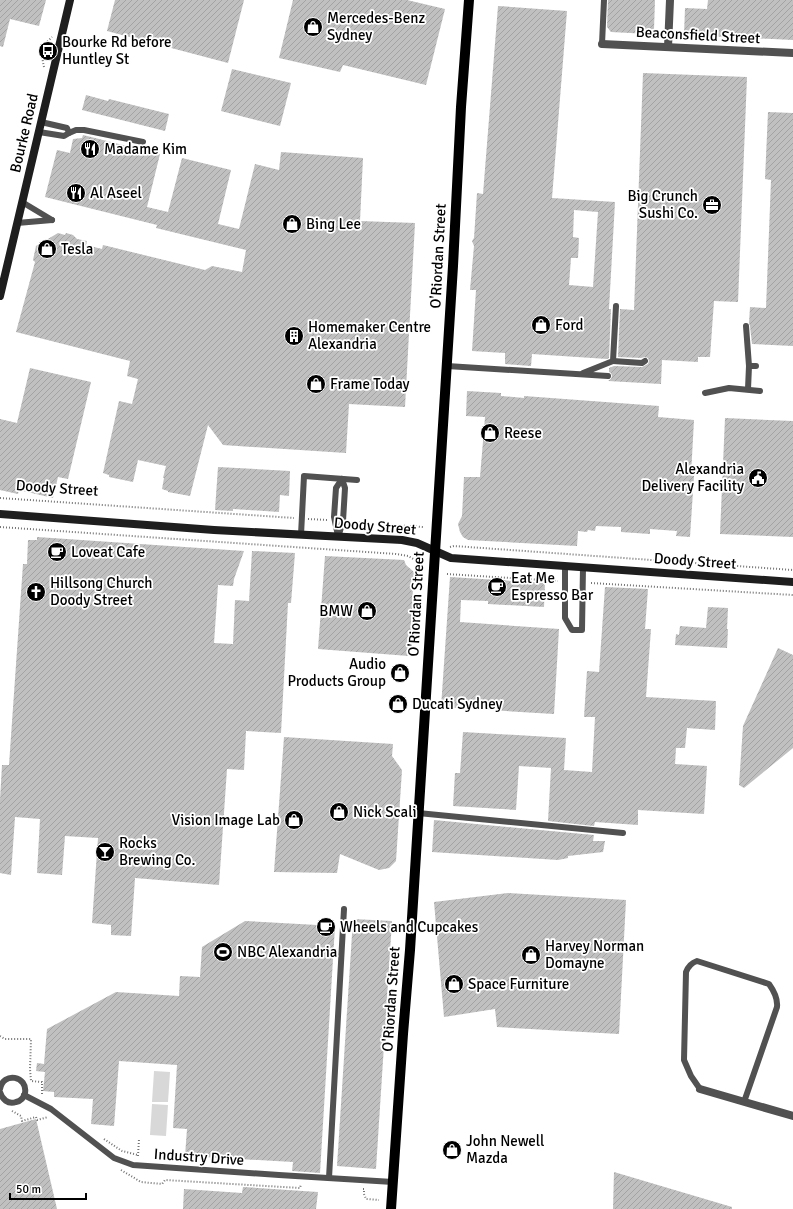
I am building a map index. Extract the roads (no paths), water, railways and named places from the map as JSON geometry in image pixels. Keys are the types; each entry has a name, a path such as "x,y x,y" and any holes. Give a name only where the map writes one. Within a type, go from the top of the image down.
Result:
{"main road":[{"name":"O'Riordan Street","path":"391,1209 410,950 455,234 461,107 469,0"}],"street":[{"name":"Bourke Road","path":"0,296 70,0"},
{"path":"668,47 670,0"},
{"name":"Beaconsfield Street","path":"602,44 793,53"},
{"name":"Doody Street","path":"0,514 206,530 402,540 417,542 451,558 793,582"},
{"path":"700,1089 793,1116"}],"lane":[{"path":"602,44 604,0"},
{"path":"41,122 67,128 69,133"},
{"path":"39,132 64,136 76,130 84,130 144,142"},
{"path":"17,223 52,220 22,202"},
{"path":"613,361 616,306"},
{"path":"746,326 749,366 748,390"},
{"path":"581,374 613,361 642,363 645,361"},
{"path":"447,366 608,376"},
{"path":"749,366 756,366"},
{"path":"705,394 729,388 760,391"},
{"path":"301,535 304,476 357,480"},
{"path":"338,536 334,517 336,488 342,479"},
{"path":"338,536 344,521 345,488 342,479"},
{"path":"565,566 565,618 572,630 582,630 583,567"},
{"path":"418,813 623,833"},
{"path":"329,1178 344,909"},
{"path":"700,1089 691,1076 684,1060 686,972 687,968 697,961 769,984 773,989 777,1001 777,1007 744,1102"},
{"path":"9,1078 18,1078 25,1088 24,1096 14,1103 10,1103 3,1099 0,1090 2,1083 9,1078"},
{"name":"Industry Drive","path":"24,1096 51,1109 114,1158 133,1165 393,1182"}],"place":[{"name":"Mercedes-Benz Sydney","path":"313,27"},
{"name":"Bourke Rd before Huntley St","path":"48,51"},
{"name":"Madame Kim","path":"90,149"},
{"name":"Al Aseel","path":"76,193"},
{"name":"Big Crunch Sushi Co.","path":"712,205"},
{"name":"Bing Lee","path":"292,224"},
{"name":"Tesla","path":"47,249"},
{"name":"Ford","path":"541,325"},
{"name":"Homemaker Centre Alexandria","path":"294,336"},
{"name":"Frame Today","path":"316,384"},
{"name":"Reese","path":"490,433"},
{"name":"Alexandria Delivery Facility","path":"758,478"},
{"name":"Loveat Cafe","path":"57,552"},
{"name":"Eat Me Espresso Bar","path":"497,587"},
{"name":"Hillsong Church Doody Street","path":"36,592"},
{"name":"BMW","path":"367,611"},
{"name":"Audio Products Group","path":"400,673"},
{"name":"Ducati Sydney","path":"398,704"},
{"name":"Nick Scali","path":"339,812"},
{"name":"Vision Image Lab","path":"294,820"},
{"name":"Rocks Brewing Co.","path":"105,852"},
{"name":"Wheels and Cupcakes","path":"326,927"},
{"name":"NBC Alexandria","path":"223,952"},
{"name":"Harvey Norman Domayne","path":"531,955"},
{"name":"Space Furniture","path":"454,984"},
{"name":"John Newell Mazda","path":"452,1150"}]}
